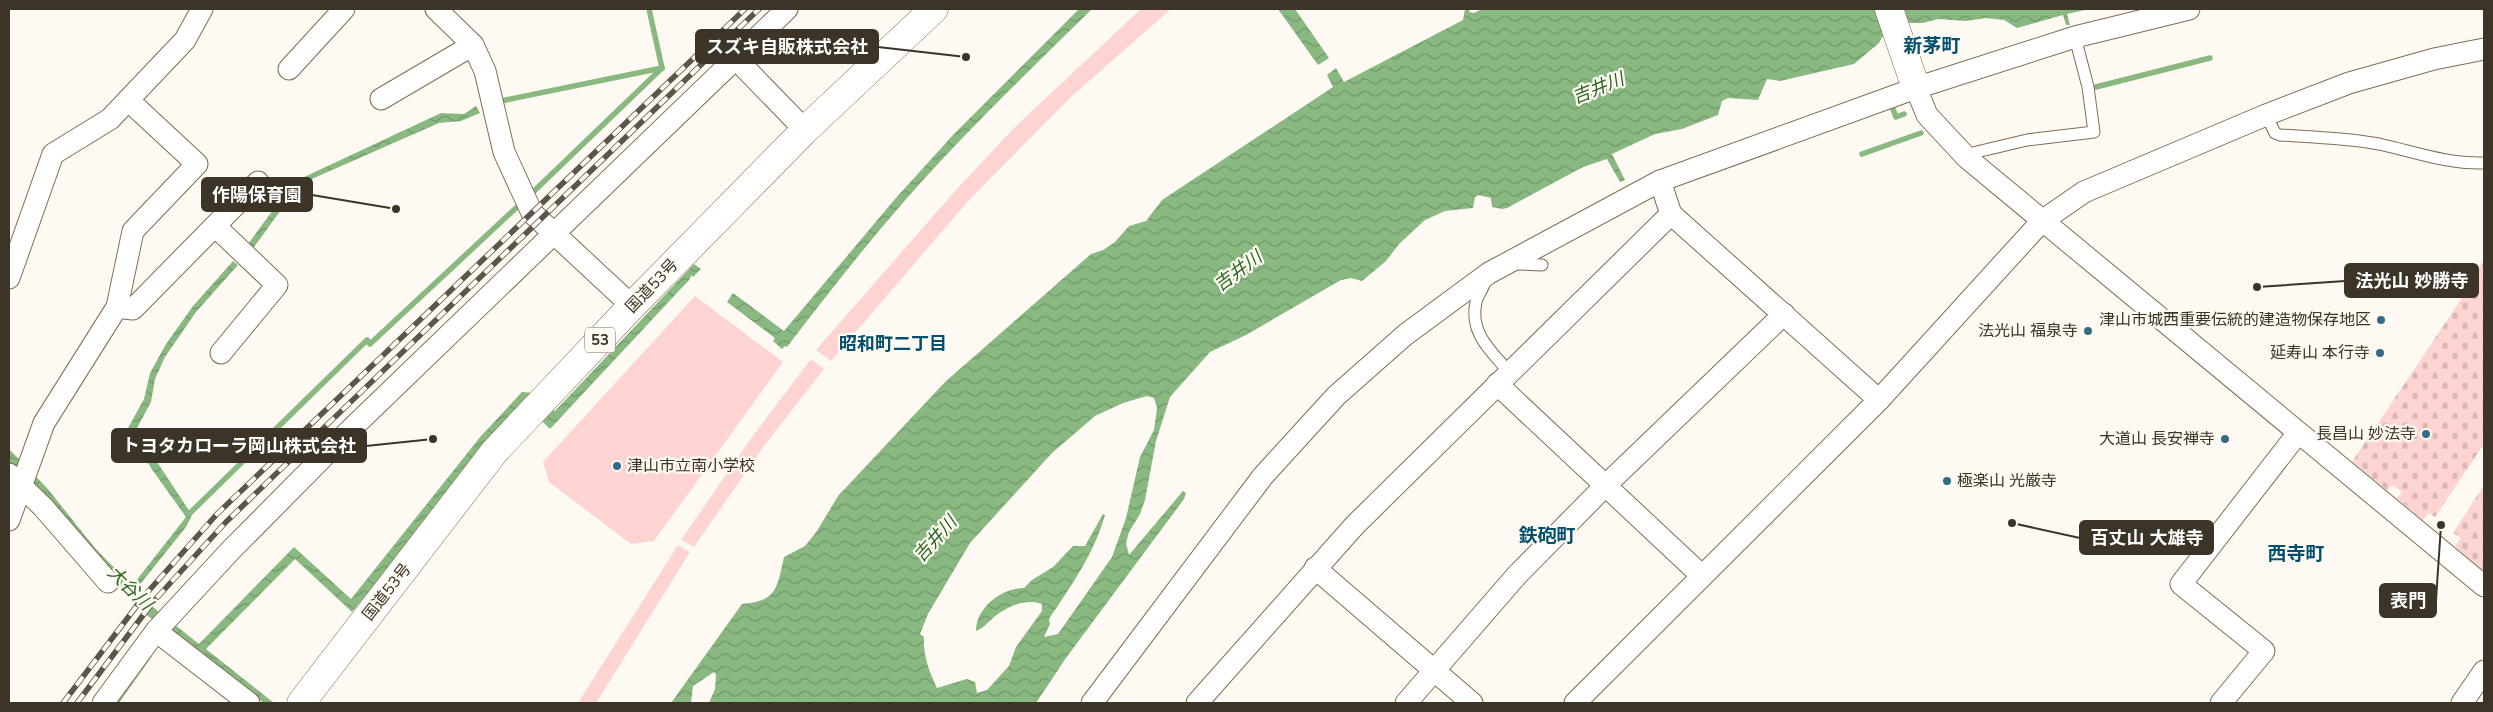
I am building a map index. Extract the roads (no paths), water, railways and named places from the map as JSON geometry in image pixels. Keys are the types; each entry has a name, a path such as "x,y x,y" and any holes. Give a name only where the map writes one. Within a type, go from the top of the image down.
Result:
{"main road":[{"name":"国道53号","path":"301,703 495,451 632,306 805,130 934,9"},
{"path":"1889,9 1916,88"}],"street":[{"path":"9,278 53,154 110,119 185,40 202,9"},
{"path":"289,69 344,9"},
{"path":"436,9 473,45 485,70 504,152 532,213 632,306"},
{"path":"103,703 161,625 230,550 350,430 787,9"},
{"path":"1092,703 1286,448 1336,396 1405,335 1484,276 1660,181 1916,88 2075,37 2189,9"},
{"path":"382,98 473,45"},
{"path":"1575,703 1878,400 2042,221 2084,192 2266,115 2349,84 2434,59 2484,50"},
{"path":"735,58 805,130"},
{"path":"1916,88 1927,116 1964,155 2484,586"},
{"path":"108,582 43,507 12,499 44,423 117,307 133,231 197,164 128,100"},
{"path":"1660,181 1671,214 1878,400"},
{"path":"117,307 134,309 258,182"},
{"path":"1197,703 1315,568 1503,378 1671,214"},
{"path":"215,226 277,285 221,353"},
{"path":"1406,703 1517,576 1605,486 1784,314"},
{"path":"1503,378 1605,486 1701,575"},
{"path":"2221,703 2264,651 2181,584 2298,433"},
{"path":"1315,568 1435,669 1472,703"},
{"path":"161,625 242,701"},
{"path":"2462,703 2484,671"}],"lane":[{"path":"1964,155 2027,140 2094,132 2088,86 2075,37"},
{"path":"2266,115 2275,133 2280,136 2378,144 2460,164 2484,163"},
{"path":"1513,259 1517,264 1542,265"},
{"path":"1484,276 1485,282 1476,304 1476,326 1503,378"}],"water":[{"path":"1079,9 1092,9 995,105 924,179 857,257 787,347 785,346 782,349 773,341 775,338 727,302 733,293 784,331 895,199 953,135"},
{"path":"1278,9 1295,9 1329,58 1318,65"},
{"name":"吉井川","path":"1465,9 1470,9 1469,12 1474,13 1482,9 2090,9 2067,14 2070,25 2066,25 2063,15 2017,28 2004,20 1986,18 1966,21 1938,19 1923,23 1909,23 1883,36 1879,43 1854,64 1780,81 1767,79 1758,100 1728,98 1722,101 1718,115 1682,129 1655,134 1612,154 1625,180 1620,182 1607,159 1583,167 1507,208 1492,207 1491,198 1478,195 1475,197 1473,208 1445,211 1425,220 1399,244 1386,261 1362,281 1351,278 1341,280 1246,335 1210,352 1170,397 1156,441 1145,500 1140,514 1129,532 1126,543 1129,555 1183,491 1186,493 1184,499 1066,658 1036,703 709,703 715,689 716,675 714,672 693,686 691,703 671,703 742,604 763,600 774,591 780,577 784,557 805,546 817,531 838,496 945,382 1091,254 1103,250 1115,242 1129,226 1146,221 1162,200 1333,87 1327,75 1336,68 1344,82 1463,20","holes":["1147,396 1154,398 1157,408 1154,430 1140,457 1126,518 1112,557 1058,634 1044,637 1050,624 1049,619 1095,543 1105,515 1103,514 1085,546 1073,546 1053,567 1032,580 1024,588 1007,591 985,607 980,615 976,631 1011,606 1030,602 1042,604 1042,611 1016,647 1009,666 987,690 977,693 975,682 967,679 937,688 927,663 924,651 924,637 920,634 928,614 970,543 1052,453 1095,416 1123,403"]},
{"path":"476,106 480,113 461,121 439,123 314,178 288,201 253,248 248,244 276,206 302,178 441,113 464,114"},
{"name":"大谷川","path":"233,261 238,265 196,312 165,357 155,379 151,402 136,430 192,515 186,527 134,592 199,644 294,547 351,599 481,436 522,392 533,393 555,411 694,264 701,269 693,277 691,275 690,279 550,429 524,403 352,612 295,559 206,649 274,703 264,703 148,616 87,555 9,465 9,449 47,488 95,548 132,586 186,517 151,468 128,428 144,399 150,373 166,344 193,306"},
{"path":"148,653 152,656 119,703 110,703"}],"waterway":[{"path":"649,9 662,68"},
{"path":"2096,87 2210,58"},
{"path":"501,101 662,68"},
{"path":"531,194 662,68"},
{"path":"1891,104 1896,117 1904,114"},
{"path":"1862,154 1921,133"},
{"path":"189,514 367,340 370,344 516,208"}],"railway":[{"path":"63,703 145,595 217,514 745,9"},
{"path":"77,703 153,602 226,522 759,9"}],"place":[{"name":"スズキ自販株式会社","path":"966,57"},
{"name":"作陽保育園","path":"396,209"},
{"name":"法光山 妙勝寺","path":"2257,287"},
{"name":"津山市城西重要伝統的建造物保存地区","path":"2381,320"},
{"name":"法光山 福泉寺","path":"2088,331"},
{"name":"延寿山 本行寺","path":"2380,353"},
{"name":"長昌山 妙法寺","path":"2426,434"},
{"name":"トヨタカローラ岡山株式会社","path":"433,439"},
{"name":"大道山 長安禅寺","path":"2225,439"},
{"name":"津山市立南小学校","path":"617,466"},
{"name":"極楽山 光厳寺","path":"1947,481"},
{"name":"百丈山 大雄寺","path":"2012,523"},
{"name":"表門","path":"2441,525"}],"district":[{"name":"新茅町","path":"1932,46"},
{"name":"昭和町二丁目","path":"893,344"},
{"name":"鉄砲町","path":"1547,536"},
{"name":"西寺町","path":"2296,554"}]}
